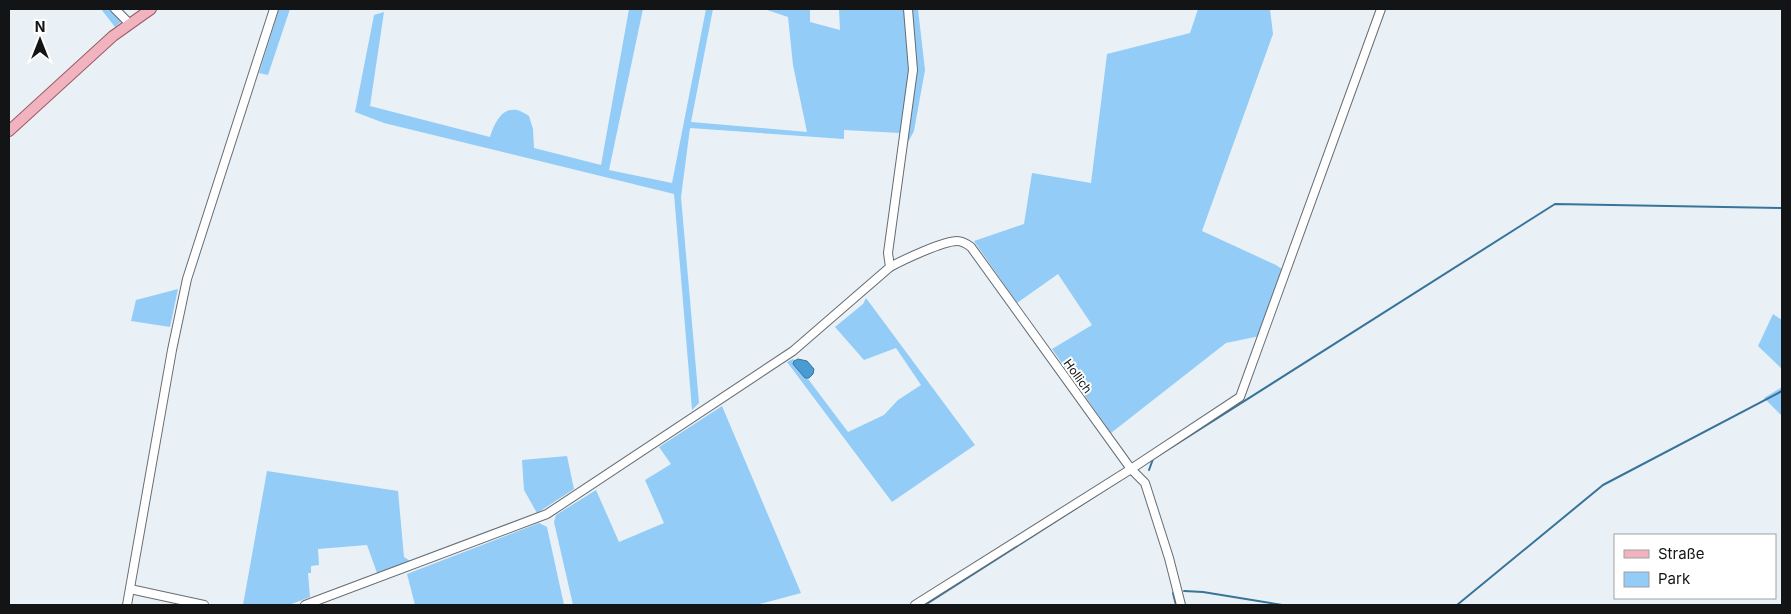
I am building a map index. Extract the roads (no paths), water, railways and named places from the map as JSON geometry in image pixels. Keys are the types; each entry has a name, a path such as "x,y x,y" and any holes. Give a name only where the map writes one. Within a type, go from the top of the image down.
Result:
{"main road":[{"path":"9,131 113,36 151,9"}],"street":[{"path":"115,9 129,23"},
{"path":"127,605 169,368 187,279 274,9"},
{"path":"890,267 888,253 913,70 908,9"},
{"path":"915,605 1131,469 1240,397 1381,9"},
{"name":"Hollich","path":"305,605 547,514 793,351 890,267 905,259 957,241 968,244 1131,469 1145,483 1169,558 1181,605"},
{"path":"130,589 204,605"}],"waterway":[{"path":"1149,470 1153,459 1555,204 1782,208"},
{"path":"1457,605 1603,485 1782,391"},
{"path":"925,605 1125,477"},
{"path":"1184,591 1203,592 1282,605"},
{"path":"1173,593 1176,605"}]}
